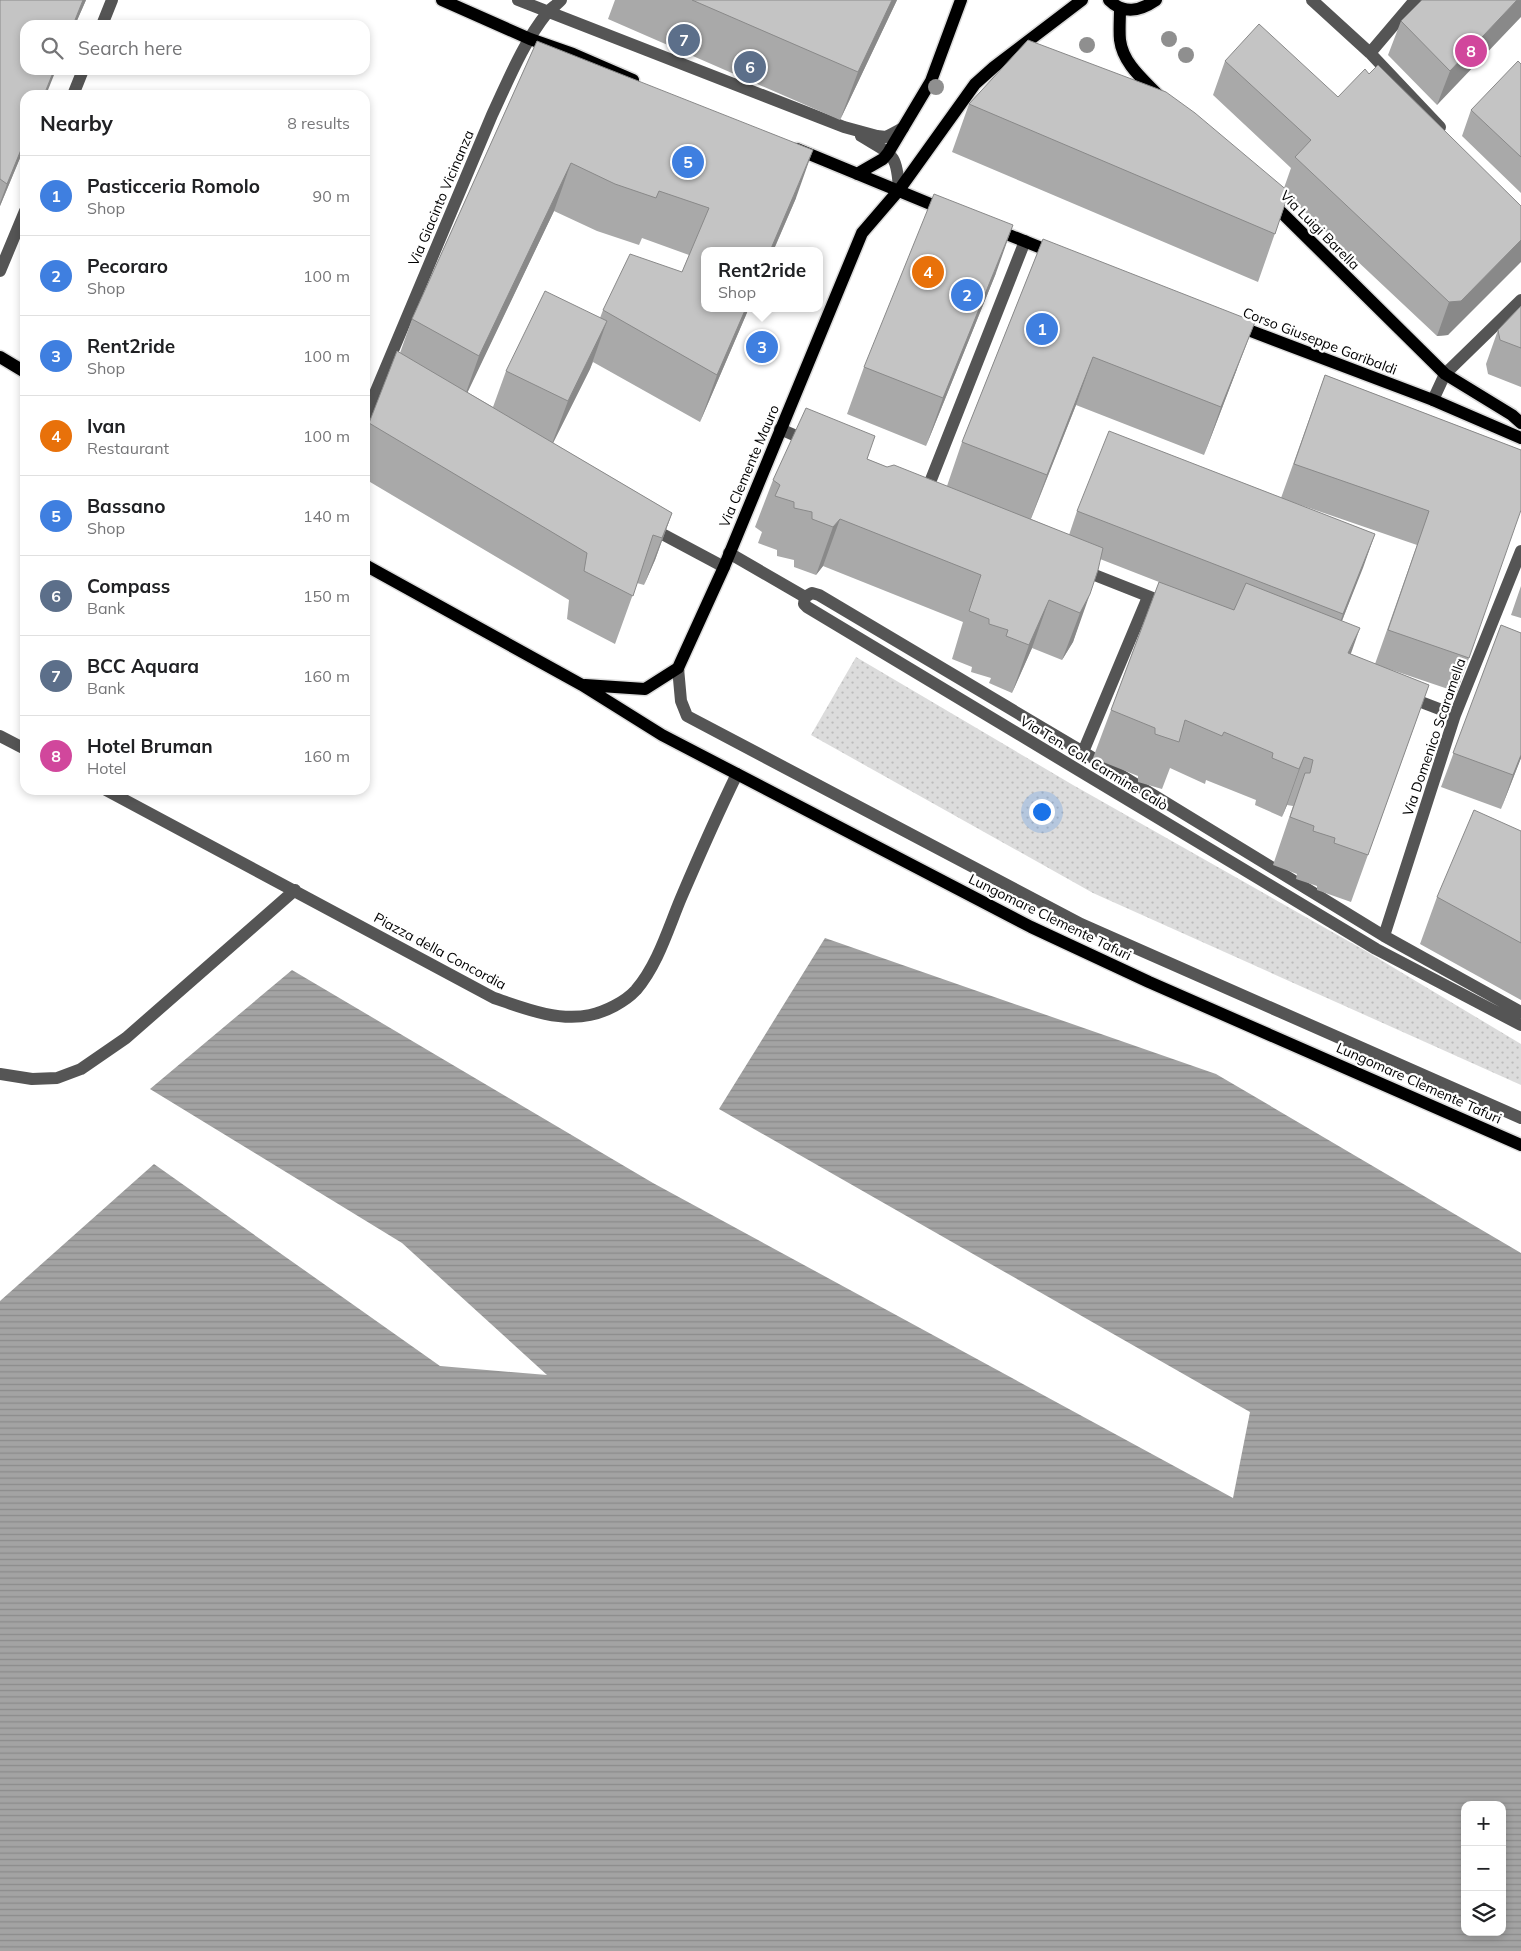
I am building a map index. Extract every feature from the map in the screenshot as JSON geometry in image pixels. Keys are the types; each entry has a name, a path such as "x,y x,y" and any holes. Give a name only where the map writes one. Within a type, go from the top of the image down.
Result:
{"main road":[{"path":"442,0 530,39 573,54 647,85"},
{"path":"857,174 883,159 903,128 931,81 961,0"},
{"name":"Via Clemente Mauro","path":"678,668 724,567 862,233 899,190 975,84 994,67 1082,0"},
{"path":"1110,0 1120,9 1129,11 1138,9 1156,0"},
{"path":"1120,9 1120,40 1130,66 1169,105"},
{"path":"784,143 954,213"},
{"name":"Via Luigi Barella","path":"1261,192 1445,374"},
{"path":"981,224 1070,259"},
{"name":"Corso Giuseppe Garibaldi","path":"1224,320 1433,400 1521,438"},
{"path":"0,357 20,369"},
{"path":"1445,374 1521,422"},
{"path":"370,568 582,685 645,689 678,668"},
{"name":"Lungomare Clemente Tafuri","path":"582,685 662,736 1032,927 1149,982 1521,1145"}],"street":[{"path":"104,20 112,0"},
{"path":"518,0 844,127 886,137 903,128"},
{"name":"Via Giacinto Vicinanza","path":"370,409 384,387 492,115 530,39 548,12 561,0"},
{"path":"1312,0 1370,53 1448,135"},
{"path":"1370,53 1415,0"},
{"path":"75,90 81,75"},
{"path":"844,127 895,159 898,168 899,190"},
{"path":"0,271 20,223"},
{"path":"918,503 1025,241"},
{"path":"1433,400 1445,374 1521,300"},
{"path":"780,429 817,444"},
{"path":"644,525 724,567"},
{"name":"Via Domenico Scaramella","path":"1384,936 1455,715 1521,551"},
{"name":"Via Ten. Col. Carmine Calò","path":"729,553 805,597"},
{"path":"1066,564 1176,607"},
{"name":"Via Ten. Col. Carmine Calò","path":"805,597 812,593 819,595 1083,752 1384,936 1521,1012"},
{"name":"Via Ten. Col. Carmine Calò","path":"805,597 804,604 807,607 1376,949 1521,1025"},
{"path":"1083,752 1148,597"},
{"name":"Lungomare Clemente Tafuri","path":"678,668 681,701 687,716 1081,924 1521,1118"},
{"path":"1399,693 1455,715"},
{"path":"0,736 20,746"},
{"name":"Piazza della Concordia","path":"115,795 494,998 532,1011 566,1016 589,1016 614,1007 635,991 654,963 710,829 737,774"},
{"path":"0,1074 32,1079 57,1078 80,1070 126,1038 295,890"}],"shaded area":[{"path":"856,657 1073,785 1364,950 1521,1044 1521,1085 1093,893 811,735"},
{"path":"825,938 1216,1074 1521,1253 1521,1951 0,1951 0,1301 154,1164 440,1366 547,1375 402,1243 150,1089 292,970 653,1183 1233,1498 1250,1412 719,1109"}],"building":[{"path":"0,0 83,0 75,20 20,20 20,75 52,75 46,90 20,90 20,152 7,184 0,179"},
{"path":"692,0 892,0 858,72"},
{"path":"1422,0 1517,0 1450,71 1401,21"},
{"path":"1259,24 1338,97 1365,69 1369,74 1378,65 1521,206 1521,240 1461,301 1449,302 1295,157 1311,140 1225,61"},
{"path":"1028,40 1166,92 1195,113 1289,192 1275,234 969,104"},
{"path":"537,41 813,150 772,247 701,247 701,312 744,312 717,375 603,310 630,254 682,272 709,208 659,191 656,198 615,184 571,163 479,356 412,319"},
{"path":"1518,61 1521,64 1521,157 1471,110"},
{"path":"934,194 1013,225 943,398 864,367"},
{"path":"1043,239 1255,322 1221,407 1093,357 1047,475 962,442"},
{"path":"545,291 607,321 568,401 506,371"},
{"path":"1521,306 1521,348 1500,340 1498,330"},
{"path":"397,351 672,513 662,538 653,535 633,596 584,571 587,553 370,424"},
{"path":"1325,375 1521,450 1521,510 1469,658 1388,630 1429,511 1294,464"},
{"path":"806,408 875,436 867,459 887,467 894,465 1103,548 1090,594 1080,613 1049,600 1029,645 1006,636 1008,630 989,624 989,619 969,611 981,575 840,519 833,527 812,519 812,512 794,508 794,502 775,496 780,485 773,480"},
{"path":"1109,431 1375,534 1343,614 1077,511"},
{"path":"1159,582 1234,610 1246,583 1360,628 1348,653 1429,685 1368,855 1334,843 1335,838 1313,831 1314,826 1290,817 1305,773 1310,773 1313,760 1304,757 1299,769 1272,758 1273,753 1224,732 1222,736 1185,720 1179,742 1155,734 1155,728 1111,710"},
{"path":"1501,625 1521,633 1521,755 1513,775 1453,753"},
{"path":"1474,810 1521,831 1521,943 1437,897"}],"place":[{"name":"BCC Aquara","path":"684,40"},
{"name":"Hotel Bruman","path":"1471,51"},
{"name":"Compass","path":"750,67"},
{"name":"Bassano","path":"688,162"},
{"name":"Ivan","path":"928,272"},
{"name":"Pecoraro","path":"967,295"},
{"name":"Pasticceria Romolo","path":"1042,329"},
{"name":"Rent2ride","path":"762,347"}]}
